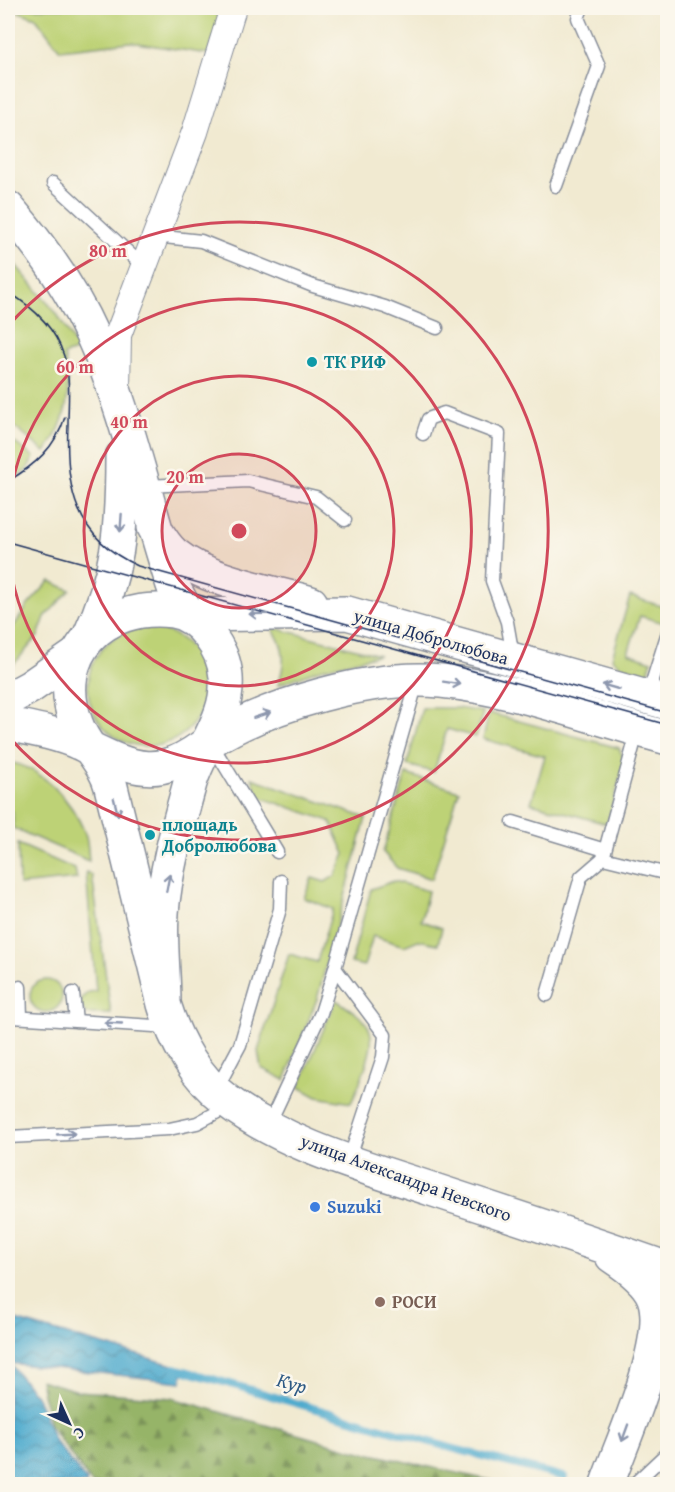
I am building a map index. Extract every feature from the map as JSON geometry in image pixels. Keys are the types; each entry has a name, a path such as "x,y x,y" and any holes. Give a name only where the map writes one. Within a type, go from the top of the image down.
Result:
{"main road":[{"path":"8,208 60,277 93,336 117,402 174,588 188,615 209,636 222,657 226,675 222,714 210,741 189,756 161,767 132,766 94,753 51,733 8,724"},
{"path":"94,753 75,723 71,705 71,668 102,608 114,572 120,536 122,434 117,402"},
{"path":"153,525 173,553 198,568 232,581 347,613"},
{"path":"8,699 30,687 82,646 106,623 127,612 153,609 188,615"},
{"name":"улица Добролюбова","path":"188,615 347,613 515,679 650,716"},
{"name":"улица Добролюбова","path":"210,741 246,720 310,699 369,685 515,679"},
{"name":"улица Александра Невского","path":"168,1015 162,912 177,831 191,780 210,741"},
{"name":"улица Александра Невского","path":"94,753 109,779 168,1015 183,1049 224,1098 311,1148 668,1269"},
{"path":"585,1240 622,1262 640,1278 653,1295 658,1325 644,1382 607,1485"},
{"path":"644,1382 668,1358"}],"street":[{"path":"117,402 118,335 195,132 232,8"}],"lane":[{"path":"556,186 599,66 578,18 582,8"},
{"path":"53,183 143,266"},
{"path":"155,236 201,241 313,286 385,307 437,328"},
{"path":"423,434 428,419 444,413 499,434 492,581 507,622 515,679"},
{"path":"141,486 248,481 316,497 345,520"},
{"path":"547,996 581,878 604,854 650,716 668,632"},
{"path":"268,1125 321,1013 417,682"},
{"path":"210,741 277,852"},
{"path":"513,822 668,874"},
{"path":"8,1137 169,1129 197,1123 224,1098 280,909 281,881"},
{"path":"335,968 384,1035 383,1057 348,1162"},
{"path":"20,987 21,1017"},
{"path":"74,993 76,1021"},
{"path":"8,1020 12,1017 21,1017 76,1021 168,1015"},
{"path":"633,1485 668,1452"}],"green space":[{"path":"8,8 224,8 208,54 130,42 60,50 36,18"},
{"path":"8,256 57,314 78,350 64,355 68,382 66,406 59,429 45,452 8,422"},
{"path":"8,438 34,457 26,471 8,481"},
{"path":"50,581 70,590 45,617 38,636 8,671 8,635 28,605"},
{"path":"630,596 667,608 664,623 640,616 628,653 652,661 648,673 621,666 612,658"},
{"path":"271,627 379,655 317,670 278,685 283,655 280,641"},
{"path":"147,628 170,633 189,645 201,664 206,687 201,710 189,729 170,741 147,746 124,741 105,729 93,710 88,687 93,664 105,645 124,633"},
{"path":"422,708 457,708 483,712 476,737 447,729 434,772 407,765"},
{"path":"489,713 619,748 625,761 607,824 531,803 545,756 483,739"},
{"path":"8,762 21,765 44,778 64,798 85,833 89,861 13,828 13,812 8,810"},
{"path":"406,774 459,791 432,879 397,868 383,852"},
{"path":"252,778 366,818 317,999 285,1080 261,1068 258,1051 289,954 317,962 333,909 304,898 312,878 325,882 335,876 345,854 330,821 259,797"},
{"path":"18,844 75,869 77,879 19,885"},
{"path":"86,872 92,875 111,1014 87,1014 81,1008 80,999 89,992 96,991"},
{"path":"394,881 428,891 421,921 442,928 438,944 418,940 404,946 373,936 364,966 351,963 371,889"},
{"path":"46,980 57,985 62,996 57,1007 46,1012 35,1007 30,996 35,985"},
{"path":"336,1000 364,1021 371,1035 369,1054 351,1103 317,1097 299,1087"},
{"path":"40,1380 78,1391 172,1398 353,1450 507,1484 92,1484 50,1426"}],"water":[{"path":"8,1318 184,1368 181,1382 9,1363 37,1397 54,1440 87,1482 86,1484 8,1484"}],"waterway":[{"name":"Кур","path":"175,1368 451,1448 564,1477"}],"tram line":[{"path":"8,292 42,319 60,346 66,364 68,381 68,448 72,490 87,526 100,541 117,554 138,566 668,713"},
{"path":"8,481 43,455 56,438 65,417"},
{"path":"8,542 668,725"}],"place":[{"name":"ТК РИФ","path":"312,362"},
{"name":"площадь Добролюбова","path":"150,835"},
{"name":"Suzuki","path":"315,1207"},
{"name":"РОСИ","path":"380,1302"}]}
